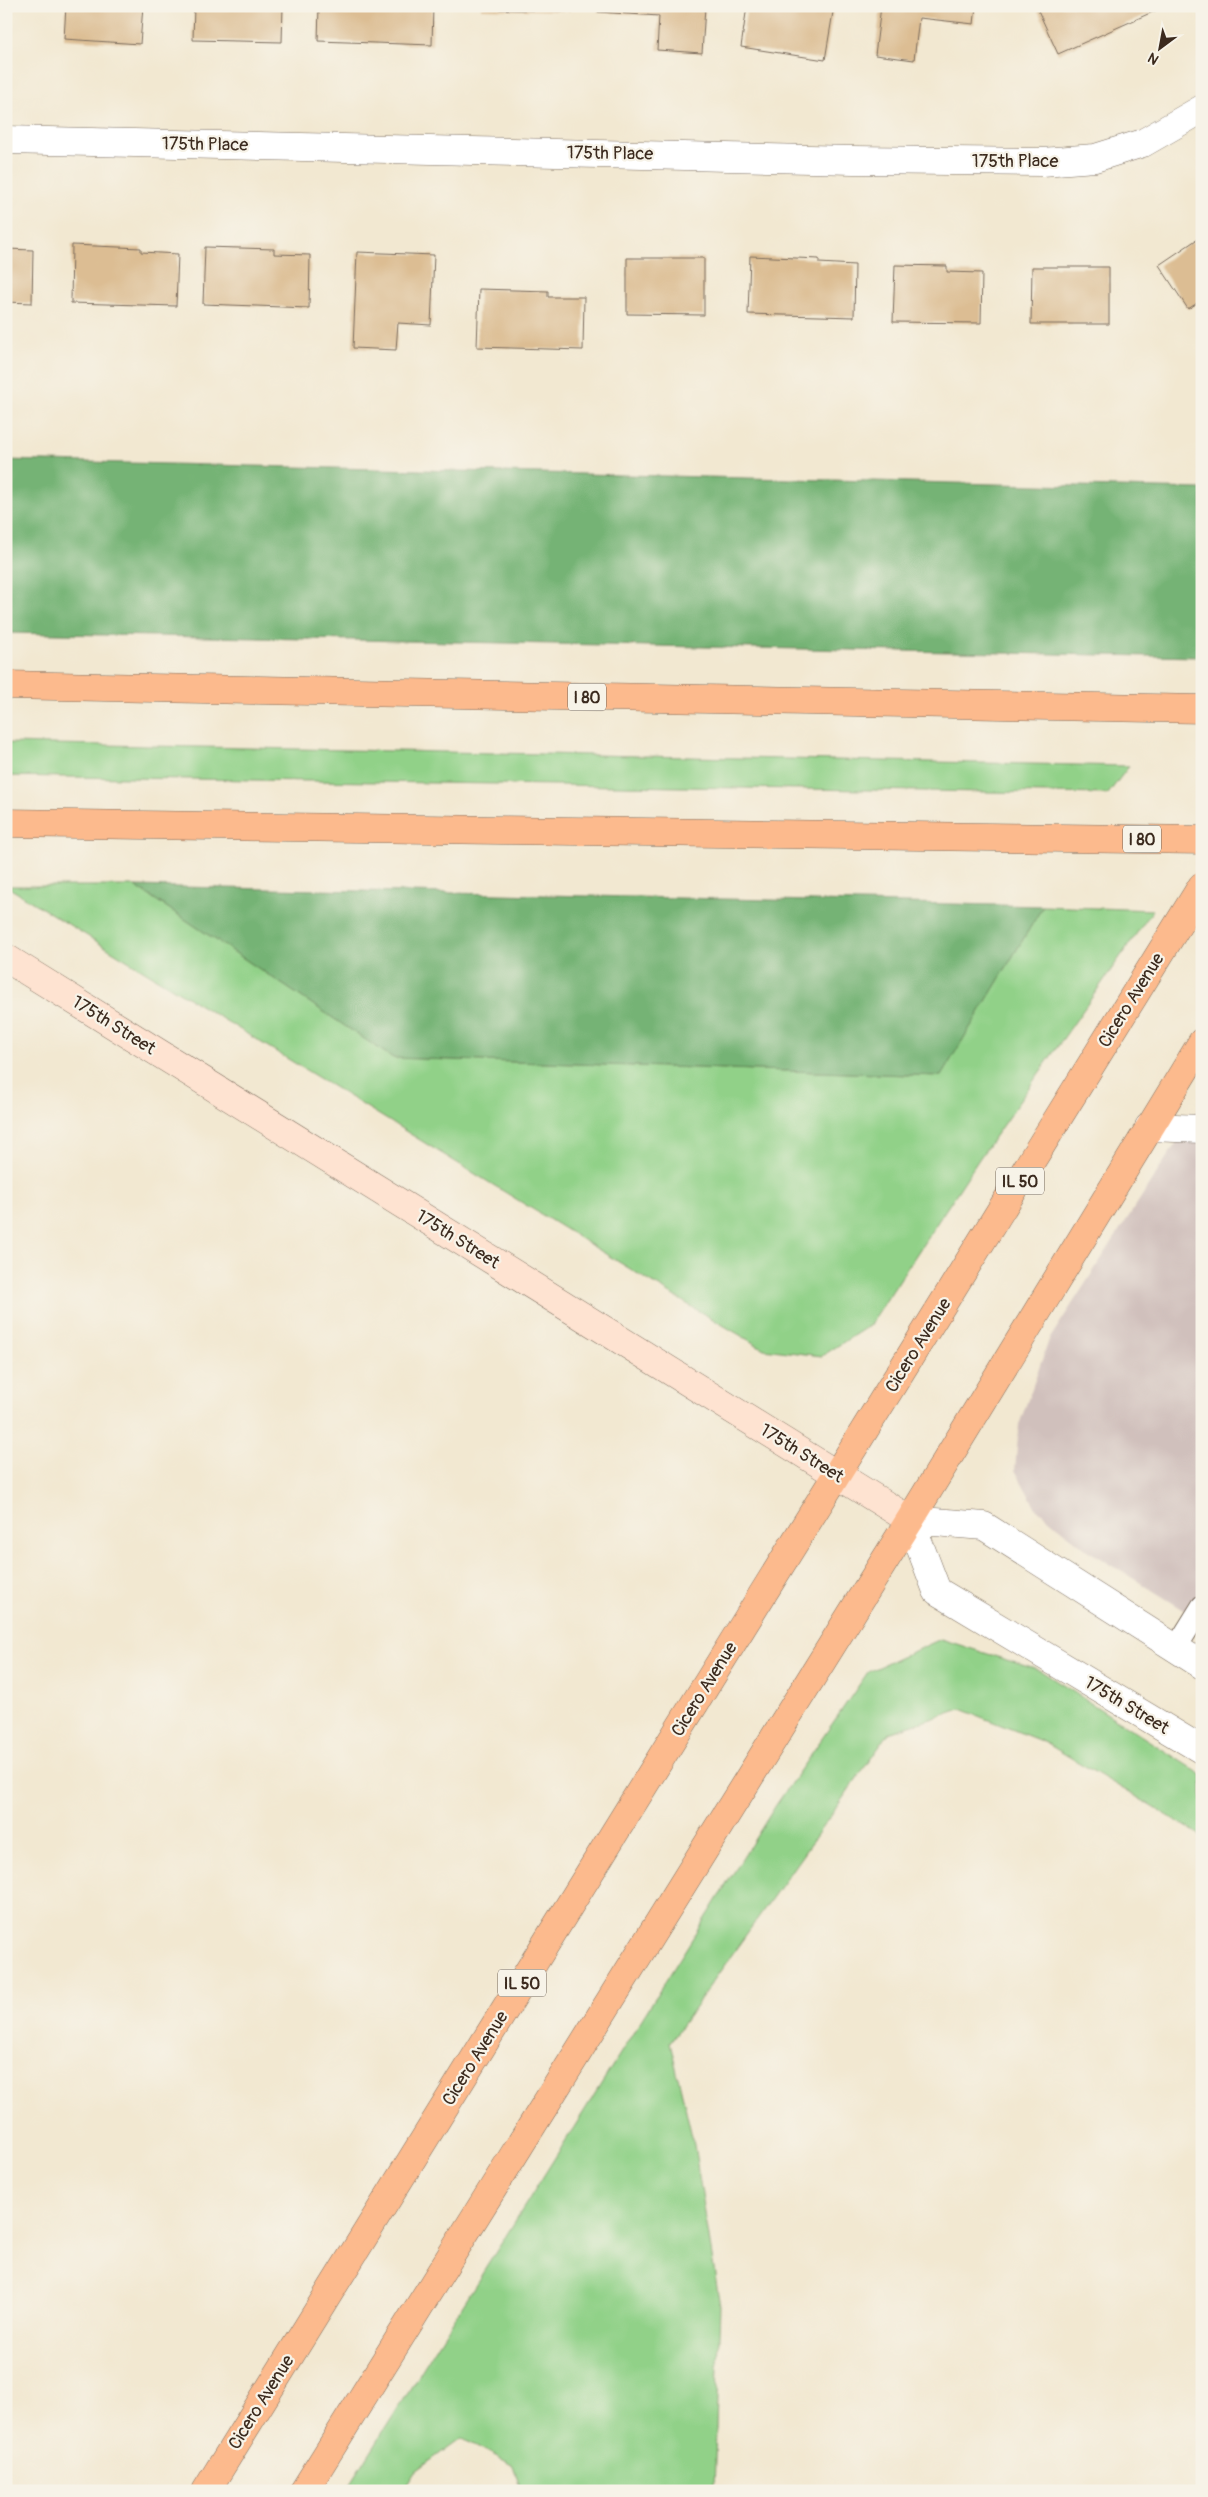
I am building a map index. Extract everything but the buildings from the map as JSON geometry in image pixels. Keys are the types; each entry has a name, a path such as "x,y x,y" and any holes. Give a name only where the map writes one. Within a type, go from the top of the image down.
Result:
{"main road":[{"name":"I 80","path":"6,685 1202,709"},
{"name":"I 80","path":"6,823 1202,840"},
{"name":"Cicero Avenue","path":"206,2491 1202,886"},
{"name":"175th Street","path":"6,958 910,1520"},
{"path":"304,2491 910,1520 1202,1042"}],"street":[{"name":"175th Place","path":"6,140 853,160 1042,162 1095,158 1143,143 1202,109"},
{"path":"1149,1127 1202,1129"},
{"name":"175th Street","path":"1202,1665 984,1526 910,1520 937,1591 1202,1750"}],"lane":[{"path":"1176,1648 1202,1606"}],"shaded area":[{"path":"1202,1103 1202,1621 1087,1550 1036,1508 1015,1470 1019,1425 1049,1340"}],"green space":[{"path":"6,460 1202,489 1202,654 1200,657 6,633"},
{"path":"6,743 1129,766 1108,794 6,776"},
{"path":"6,886 135,886 393,1058 941,1076 1043,906 1153,910 979,1159 870,1325 822,1356 764,1349 697,1310"},
{"path":"135,886 1043,906 941,1076 393,1058"},
{"path":"941,1639 1041,1671 1202,1775 1202,1836 1046,1743 961,1709 889,1733 670,2042 694,2145 720,2306 714,2491 521,2491 513,2465 461,2438 415,2472 403,2491 346,2491 776,1805 868,1672"}]}
